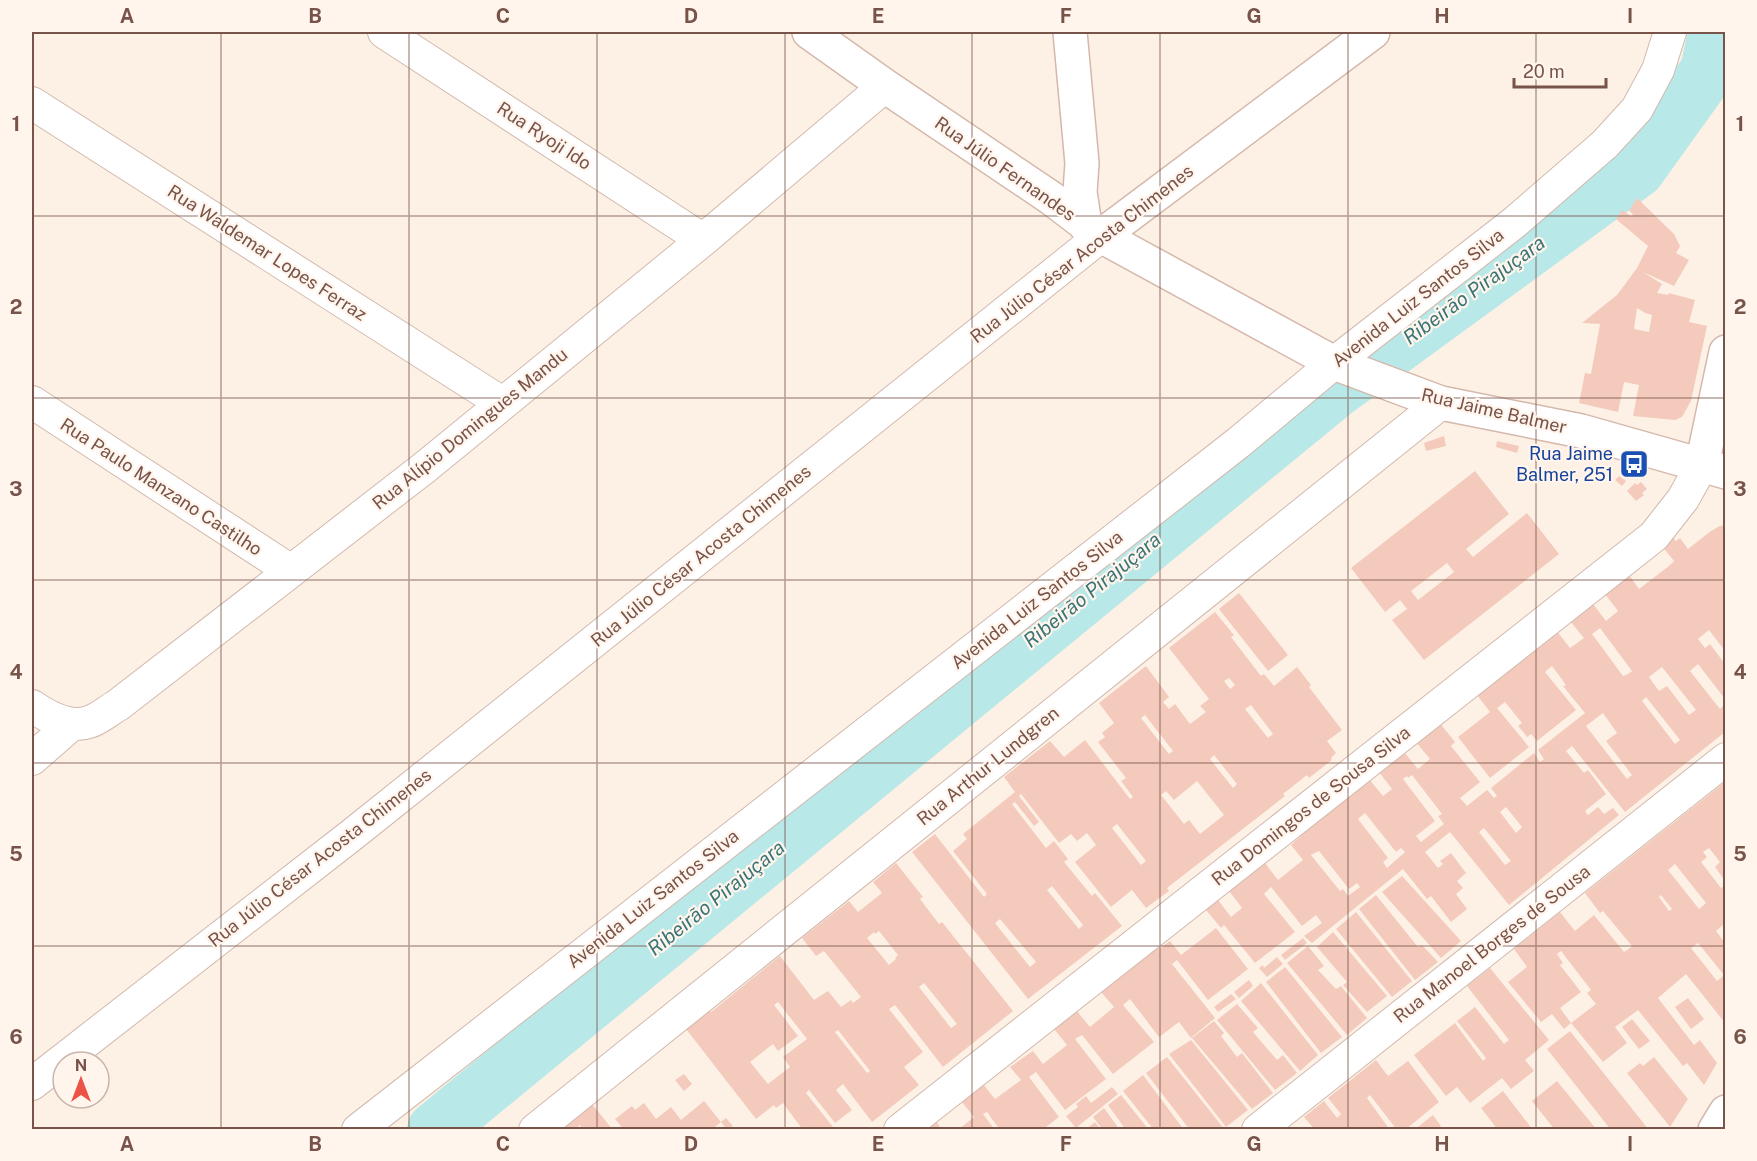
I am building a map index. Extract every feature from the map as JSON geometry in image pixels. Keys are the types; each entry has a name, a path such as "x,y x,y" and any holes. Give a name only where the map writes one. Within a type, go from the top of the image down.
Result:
{"street":[{"name":"Rua Ryoji Ido","path":"384,32 703,240"},
{"name":"Rua Júlio Fernandes","path":"809,32 1051,198 1093,230 1344,368"},
{"path":"1070,32 1082,163 1080,192 1093,230"},
{"name":"Rua Júlio César Acosta Chimenes","path":"32,1084 353,834 1093,230 1373,32"},
{"name":"Avenida Luiz Santos Silva","path":"358,1130 1238,443 1344,368 1605,144 1636,109 1658,70 1670,32"},
{"name":"Rua Alípio Domingues Mandu","path":"72,724 90,722 118,705 424,468 703,240 885,86"},
{"name":"Rua Waldemar Lopes Ferraz","path":"32,103 502,403"},
{"path":"1714,469 1725,352"},
{"name":"Rua Jaime Balmer","path":"1344,368 1428,398 1581,431 1714,469"},
{"name":"Rua Arthur Lundgren","path":"535,1130 1428,398"},
{"name":"Rua Paulo Manzano Castilho","path":"32,402 291,571"},
{"name":"Rua Domingos de Sousa Silva","path":"900,1130 1654,536 1683,499 1714,469"},
{"path":"34,708 55,720 72,724"},
{"path":"32,759 72,724"},
{"name":"Rua Manoel Borges de Sousa","path":"1258,1130 1725,759"},
{"path":"1715,1130 1725,1112"}],"building":[{"path":"1637,198 1674,234 1680,246 1676,253 1689,260 1674,286 1643,272 1662,284 1657,293 1668,295 1669,293 1695,300 1689,322 1707,326 1691,401 1682,417 1675,420 1633,416 1639,385 1624,382 1618,412 1579,403 1585,373 1591,374 1600,324 1582,323 1617,295 1637,268 1648,246 1616,219 1622,210 1631,216 1633,214 1629,211","holes":["1637,308 1652,315 1649,332 1634,329"]},
{"path":"1444,436 1446,446 1426,451 1424,443"},
{"path":"1497,441 1519,446 1517,453 1496,447"},
{"path":"1475,471 1509,514 1466,549 1473,557 1527,513 1559,554 1424,660 1392,620 1407,609 1400,600 1385,612 1351,568","holes":["1447,563 1454,572 1418,600 1411,591"]},
{"path":"1619,476 1626,481 1622,486 1615,480"},
{"path":"1641,482 1647,489 1642,493 1644,495 1636,501 1627,491 1635,483 1637,485"},
{"path":"1725,525 1725,651 1709,630 1698,639 1705,648 1710,644 1725,664 1725,699 1698,664 1690,671 1720,709 1725,704 1725,732 1625,812 1572,746 1566,751 1584,773 1588,770 1606,794 1585,811 1588,815 1598,807 1604,814 1613,808 1619,815 1509,905 1450,832 1425,852 1438,868 1443,864 1440,861 1451,853 1466,873 1457,881 1463,888 1456,894 1467,909 1451,922 1431,896 1427,899 1403,869 1312,943 1304,936 1322,923 1316,915 1302,926 1271,887 1264,894 1295,932 1255,963 1224,925 1221,928 1206,910 1218,900 1231,917 1242,908 1229,891 1265,863 1278,880 1303,860 1291,845 1301,836 1299,834 1369,779 1383,796 1392,789 1379,772 1393,759 1395,761 1404,752 1418,769 1430,759 1415,741 1439,722 1455,742 1451,746 1480,782 1460,798 1467,806 1487,790 1494,798 1497,796 1491,788 1534,753 1540,762 1544,759 1538,750 1585,713 1563,686 1566,685 1552,666 1545,672 1576,710 1537,741 1531,734 1527,737 1518,726 1522,723 1505,702 1497,708 1529,747 1490,778 1458,737 1490,712 1477,695 1488,687 1486,685 1556,630 1570,648 1584,638 1570,621 1593,604 1606,621 1618,611 1605,594 1629,575 1639,589 1669,566 1674,561 1661,545 1672,537 1676,541 1680,538 1688,549 1720,526","holes":["1600,628 1632,671 1623,676 1592,634","1662,667 1696,710 1689,715 1667,686 1659,691 1649,677","1646,697 1680,740 1675,744 1642,701","1603,713 1617,733 1606,741 1632,775 1627,779 1586,726","1412,775 1442,814 1438,816 1444,824 1421,842 1416,836 1435,821 1403,779 1407,776 1408,778","1506,807 1522,827 1516,833 1500,812","1365,813 1396,852 1401,848 1405,852 1387,868 1383,862 1388,858 1358,819","1484,828 1511,861 1505,865 1479,832","1319,851 1349,889 1357,883 1360,887 1348,896 1343,889 1340,891 1311,855"]},
{"path":"1239,593 1288,655 1268,671 1219,609"},
{"path":"1215,612 1234,635 1231,637 1261,676 1264,674 1274,686 1297,667 1311,685 1309,687 1342,730 1327,741 1336,753 1331,758 1332,760 1309,778 1307,775 1283,794 1285,796 1167,888 1169,891 1146,908 1132,890 1111,907 1075,862 1096,845 1087,833 1077,841 1071,834 1059,843 1021,794 1019,796 1039,822 1034,826 1015,802 1012,804 1046,848 1054,841 1068,859 1064,862 1092,896 1095,893 1122,926 1028,999 912,852 935,834 984,897 987,894 953,851 967,839 963,834 1015,792 1004,777 1050,741 1064,757 1085,740 1130,799 1133,797 1121,781 1126,778 1098,742 1105,737 1102,733 1114,723 1099,703 1146,666 1169,697 1163,702 1169,709 1175,704 1190,724 1206,712 1200,706 1209,699 1169,648","holes":["1229,678 1235,685 1230,689 1224,681","1251,705 1273,734 1268,738 1245,709","1145,715 1173,751 1169,754 1141,718","1214,755 1237,784 1233,788 1210,759","1197,781 1224,815 1200,834 1189,820 1184,824 1161,795 1166,791 1174,800","1117,824 1146,861 1141,865 1112,828","1052,886 1083,925 1079,929 1047,890","1000,919 1036,962 1030,967 995,923"]},
{"path":"1725,782 1725,881 1715,867 1720,862 1709,848 1703,852 1707,857 1701,862 1721,888 1725,885 1725,928 1723,925 1716,931 1725,943 1725,1023 1686,974 1658,998 1694,1045 1700,1040 1717,1063 1704,1085 1687,1063 1683,1066 1638,1010 1615,1027 1627,1043 1603,1062 1571,1023 1564,1029 1552,1014 1541,1022 1508,982 1527,967 1514,949 1560,912 1575,931 1594,915 1624,952 1630,948 1632,946 1603,911 1600,913 1585,893","holes":["1675,864 1706,903 1699,909 1668,870","1661,895 1672,909 1669,911 1659,897","1698,943 1724,975 1717,981 1691,948","1561,951 1591,990 1587,993 1596,1004 1571,1023 1560,1008 1581,992 1560,965 1563,963 1557,954"]},
{"path":"896,863 923,897 920,899 939,924 942,922 1013,1011 943,1067 895,1005 889,1009 923,1052 904,1067 919,1085 872,1122 843,1084 836,1090 852,1110 835,1123 809,1090 806,1093 833,1127 830,1130 803,1130 783,1103 776,1108 774,1105 756,1119 686,1029 709,1010 711,1012 780,956 814,1000 828,991 841,1007 861,997 824,951 816,956 802,938 849,901 858,912 882,893 873,882","holes":["879,931 898,955 889,965 867,938 874,932 875,934","924,983 957,1024 951,1028 919,987","778,1002 807,1039 783,1057 790,1067 768,1084 750,1062 773,1044 778,1051 798,1036 774,1005","838,1030 870,1071 867,1073 835,1032"]},
{"path":"1402,876 1461,941 1441,958 1382,892"},
{"path":"1376,895 1418,947 1422,945 1438,962 1415,980 1359,909"},
{"path":"1356,912 1412,981 1392,997 1336,929"},
{"path":"1216,928 1248,969 1208,1000 1177,960 1172,964 1215,1018 1191,1038 1179,1022 1159,1037 1130,999 1123,1005 1154,1042 1113,1074 1082,1035 1075,1039 1106,1079 1065,1110 1036,1072 1029,1077 1059,1117 1042,1130 1000,1130 987,1112 983,1114 995,1130 958,1130 974,1117 961,1101 983,1084 995,1099 1021,1080 1010,1067 1033,1051 1043,1064 1067,1045 1054,1029 1077,1011 1090,1027 1114,1007 1101,992 1158,947 1159,949 1170,941 1181,955"},
{"path":"1333,932 1387,996 1367,1012 1343,985 1347,982 1317,947"},
{"path":"1303,938 1307,943 1285,960 1281,955"},
{"path":"1308,946 1324,966 1318,970 1336,989 1341,986 1367,1018 1347,1035 1287,963"},
{"path":"1277,957 1283,964 1267,977 1259,968 1263,965 1264,968"},
{"path":"1285,967 1342,1037 1321,1053 1266,982"},
{"path":"1490,968 1549,1040 1525,1060 1534,1071 1511,1089 1502,1078 1470,1103 1457,1087 1446,1096 1414,1055 1455,1023 1483,1061 1486,1058 1457,1021 1475,1007 1504,1044 1509,1040 1467,986"},
{"path":"1249,980 1253,986 1239,998 1234,992"},
{"path":"1261,983 1318,1055 1300,1071 1241,1001"},
{"path":"1231,994 1236,999 1218,1012 1214,1007"},
{"path":"1688,998 1704,1019 1691,1029 1675,1007"},
{"path":"1237,1004 1258,1028 1253,1032 1277,1060 1283,1055 1297,1073 1275,1090 1217,1020"},
{"path":"1632,1019 1650,1041 1639,1049 1622,1027"},
{"path":"1214,1021 1224,1033 1221,1036 1237,1057 1242,1053 1273,1093 1252,1109 1192,1038"},
{"path":"1570,1031 1649,1130 1611,1130 1547,1049"},
{"path":"1191,1040 1248,1110 1226,1127 1169,1054"},
{"path":"1167,1057 1225,1130 1190,1130 1146,1073"},
{"path":"1654,1057 1688,1099 1670,1127 1627,1073 1640,1063 1643,1066"},
{"path":"1376,1060 1388,1076 1408,1061 1439,1102 1405,1130 1397,1130 1370,1095 1367,1098 1390,1130 1315,1130 1304,1117 1324,1101 1337,1118 1341,1114 1328,1098"},
{"path":"684,1074 692,1084 684,1091 675,1080"},
{"path":"1143,1075 1184,1130 1154,1130 1123,1091"},
{"path":"1557,1081 1597,1130 1555,1130 1532,1101"},
{"path":"1112,1087 1118,1094 1076,1128 1066,1116 1078,1107 1076,1104 1086,1096 1091,1103"},
{"path":"1503,1091 1533,1130 1498,1130 1481,1108"},
{"path":"1121,1095 1149,1130 1126,1130 1108,1105"},
{"path":"704,1101 721,1122 711,1130 624,1130 615,1119 632,1106 635,1110 644,1103 656,1119 671,1107 681,1120"},
{"path":"592,1104 613,1130 583,1130 580,1125 574,1130 559,1130"},
{"path":"1104,1108 1120,1130 1103,1130 1093,1117"},
{"path":"1433,1115 1441,1126 1436,1130 1414,1130"},
{"path":"726,1118 733,1126 727,1130 721,1122"},
{"path":"936,1121 942,1130 925,1130"},
{"path":"1095,1122 1101,1130 1085,1130"}],"waterway":[{"name":"Ribeirão Pirajuçara","path":"435,1130 1333,392 1637,170 1708,71 1716,32"}],"place":[{"name":"Rua Jaime Balmer, 251","path":"1634,464"}]}
